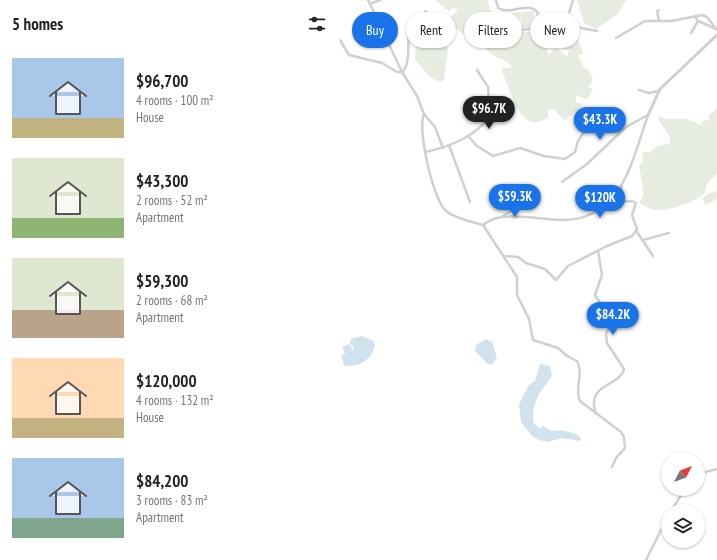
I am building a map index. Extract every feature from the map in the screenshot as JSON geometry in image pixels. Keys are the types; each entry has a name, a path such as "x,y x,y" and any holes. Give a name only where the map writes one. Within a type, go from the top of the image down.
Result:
{"street":[{"path":"368,0 402,72 417,96 424,114 433,123 443,148"},
{"path":"370,4 380,0"},
{"path":"496,0 498,8 503,10 526,7 532,8 538,12 535,26 532,30 522,30"},
{"path":"573,0 569,13 570,24 576,27 597,31"},
{"path":"659,10 657,11 659,21"},
{"path":"402,72 406,65 409,33 426,11"},
{"path":"616,38 642,22 704,15 717,30"},
{"path":"695,17 698,22 717,30"},
{"path":"691,33 698,22"},
{"path":"653,256 637,232 632,215 636,203 632,200 620,202 622,184 658,91 717,35"},
{"path":"340,40 350,55 382,63 397,72 402,72"},
{"path":"426,152 443,148 468,136 480,128 490,116 488,87 477,70"},
{"path":"639,90 649,93 658,91"},
{"path":"424,114 423,120 426,152 433,188 443,208 454,216 483,225 517,277 517,295 529,319 533,340 537,343 558,348 567,356 577,361 579,368 578,398 583,405 621,432 624,437 624,451 616,458 612,467"},
{"path":"562,182 587,164 626,127 648,115"},
{"path":"468,136 477,146 493,156 520,148 558,159 570,157 575,152 578,141 586,129"},
{"path":"449,145 470,202"},
{"path":"503,217 538,218 564,222 591,216 609,202 622,184"},
{"path":"483,225 503,217 518,206"},
{"path":"504,256 518,257 526,263 545,269 556,280 568,266 632,236 637,232"},
{"path":"643,240 669,233"},
{"path":"596,415 594,408 596,396 608,383 621,375 624,369 607,343 606,333 612,325 612,321 595,295 602,275 598,251"},
{"path":"705,472 717,469"},
{"path":"646,560 661,530"}],"shaded area":[{"path":"435,0 487,0 491,12 464,12 464,34 456,29 455,12 458,9 453,8 449,11"},
{"path":"577,0 626,0 618,14 596,29 584,23"},
{"path":"534,11 530,12 530,27 523,29 522,12"},
{"path":"522,32 530,32 530,48 546,48 548,55 552,50 557,48 567,57 569,50 562,48 580,48 580,45 583,54 578,55 584,68 588,69 593,79 588,87 593,89 587,100 576,95 576,103 581,103 582,106 566,120 563,119 554,109 548,110 548,117 540,122 532,122 526,119 516,106 503,74 502,68 512,68 506,61 488,51 486,48 522,48"},
{"path":"416,48 448,48 444,80 441,82 431,78 415,60"},
{"path":"717,108 717,174 709,182 705,193 682,205 661,210 649,209 639,202 643,198 643,187 639,166 643,161 642,155 645,151 649,153 656,147 670,143 670,137 658,119 660,116 665,119 686,119 701,125 702,121 709,120 709,115"},
{"path":"717,191 717,199 706,205 702,199 707,194"}],"water":[{"path":"362,336 374,341 375,345 374,350 368,359 354,366 349,366 344,365 341,355 345,354 342,347 350,344 351,339"},
{"path":"486,339 492,342 497,358 493,364 488,364 475,351 476,345"},
{"path":"540,364 550,366 552,376 538,395 533,411 533,422 540,429 543,426 551,431 571,432 581,438 580,441 562,438 548,442 539,440 532,436 521,422 519,404 529,385 535,381"}]}
